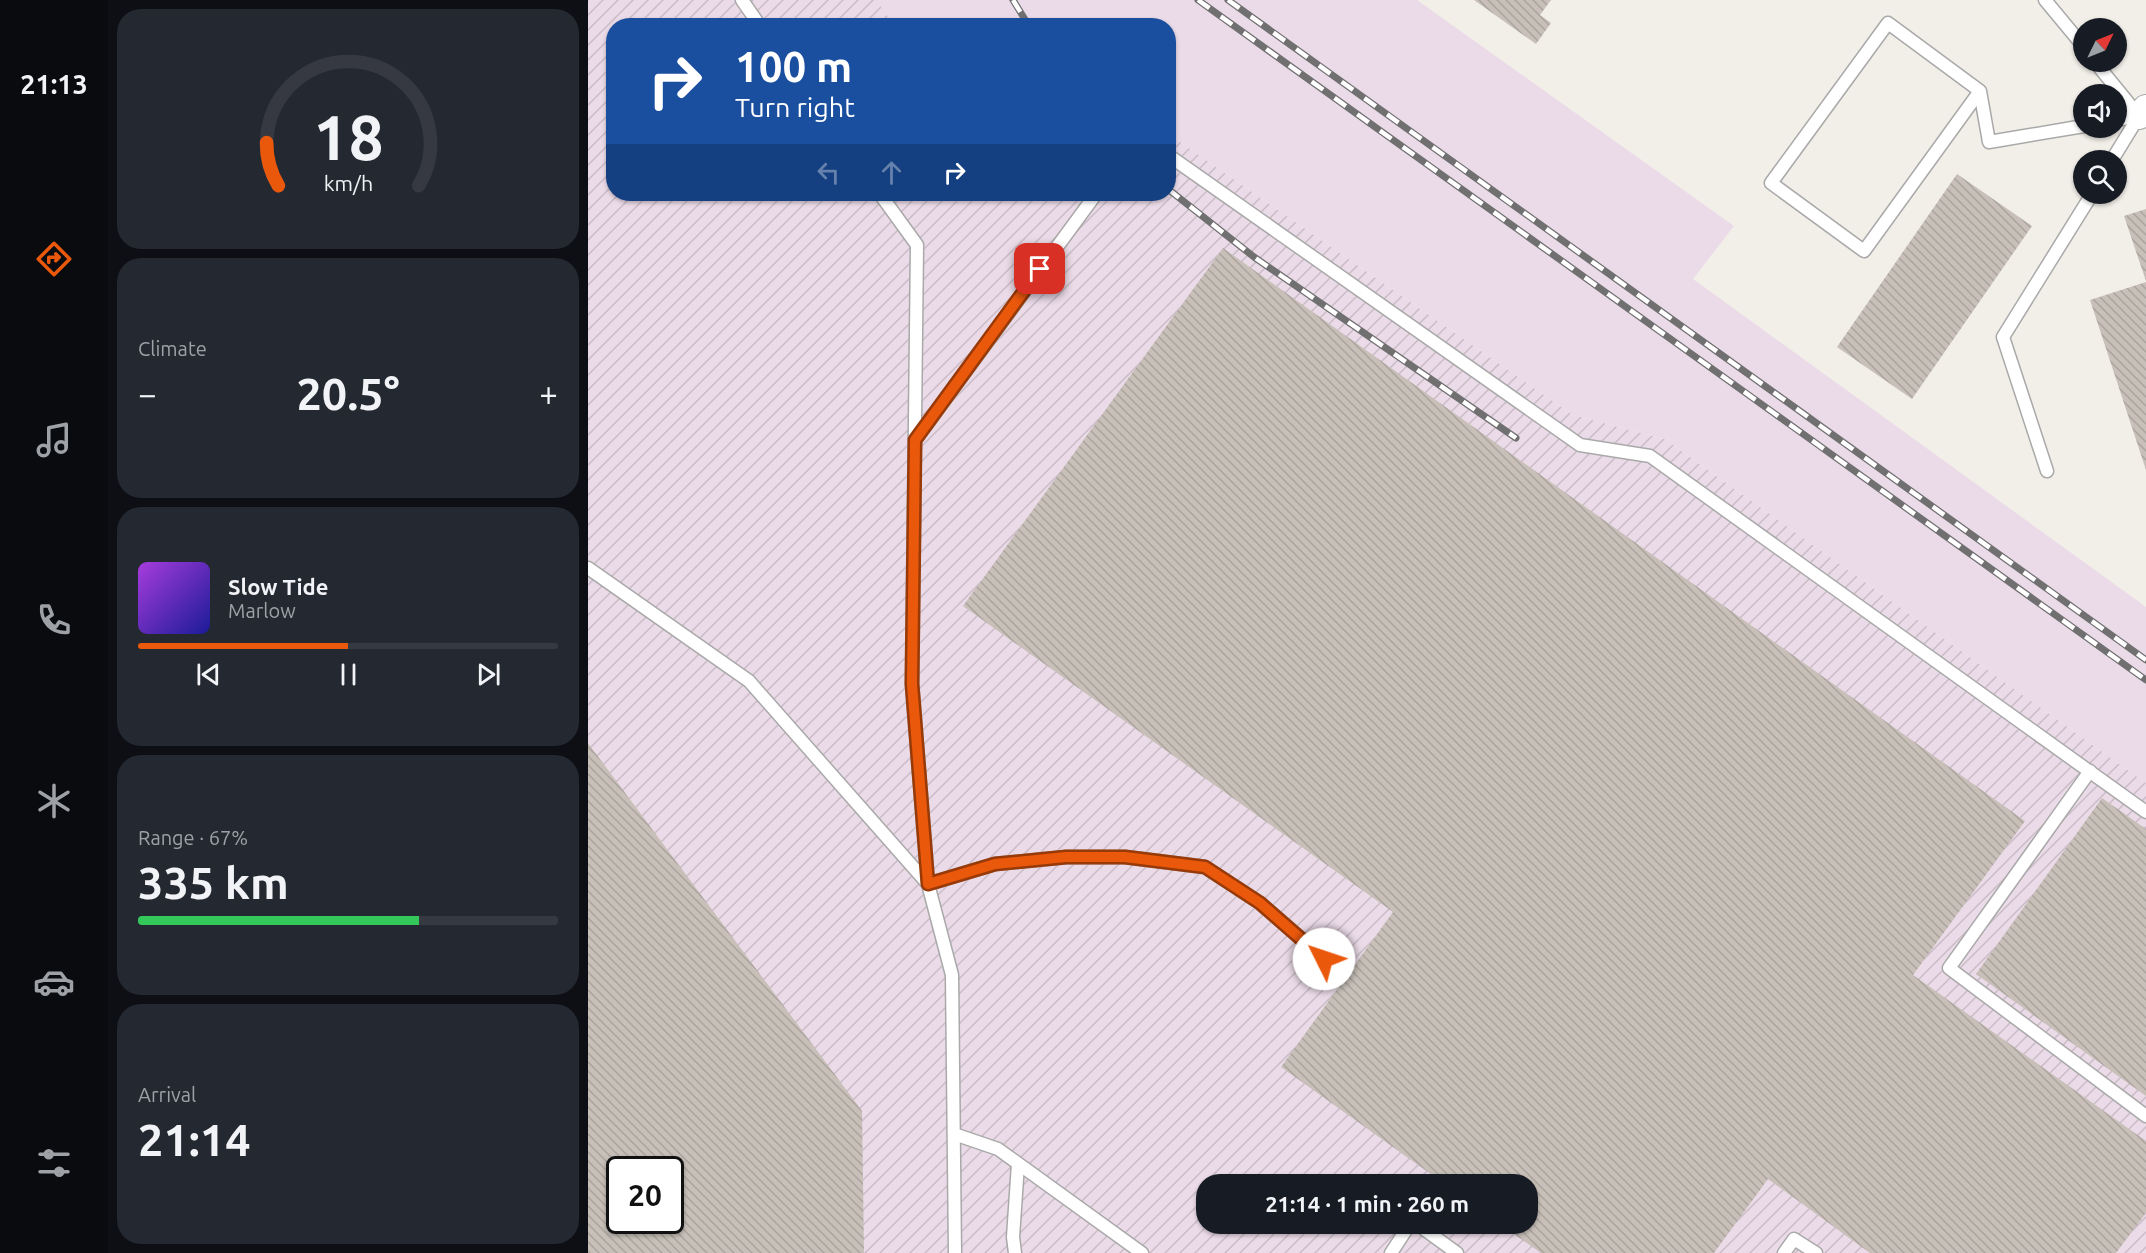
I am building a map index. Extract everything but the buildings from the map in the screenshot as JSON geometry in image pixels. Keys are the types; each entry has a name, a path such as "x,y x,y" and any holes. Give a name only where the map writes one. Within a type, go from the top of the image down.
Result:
{"lane":[{"path":"742,0 754,18"},
{"path":"2045,0 2073,34"},
{"path":"1980,91 1864,251 1771,183 1887,23 1980,91 1989,142 2073,128"},
{"path":"2102,72 2134,115 2117,150"},
{"path":"1176,161 1580,445 1650,456 2146,812"},
{"path":"885,201 917,245 912,684 928,884 952,975 956,1253"},
{"path":"915,440 1091,201"},
{"path":"2047,471 2003,337 2086,204"},
{"path":"588,568 749,681 928,884"},
{"path":"2090,771 1949,968 2146,1116"},
{"path":"928,884 995,864 1066,857 1125,857 1205,867 1260,903 1324,959"},
{"path":"954,1134 998,1149 1142,1253"},
{"path":"1015,1253 1013,1237 1018,1164"},
{"path":"1391,1253 1403,1234"},
{"path":"1431,1234 1457,1253"},
{"path":"1784,1253 1794,1239 1816,1253"}],"shaded area":[{"path":"588,0 988,0 1012,18 606,18 606,201 1176,201 1176,139 1573,415 1665,439 2146,783 2146,1253 588,1253"},
{"path":"876,0 1417,0 1734,226 1693,279 2146,607 2146,783 1665,439 1573,415 1176,139 1176,18 889,18"}],"railway":[{"path":"1013,0 1024,18"},
{"path":"1198,0 2146,680"},
{"path":"1228,0 2146,660"},
{"path":"1176,195 1254,257 1516,438"}],"route":[{"path":"1040,269 915,440 912,684 928,884 995,864 1066,857 1125,857 1205,867 1260,903 1324,959"}]}
